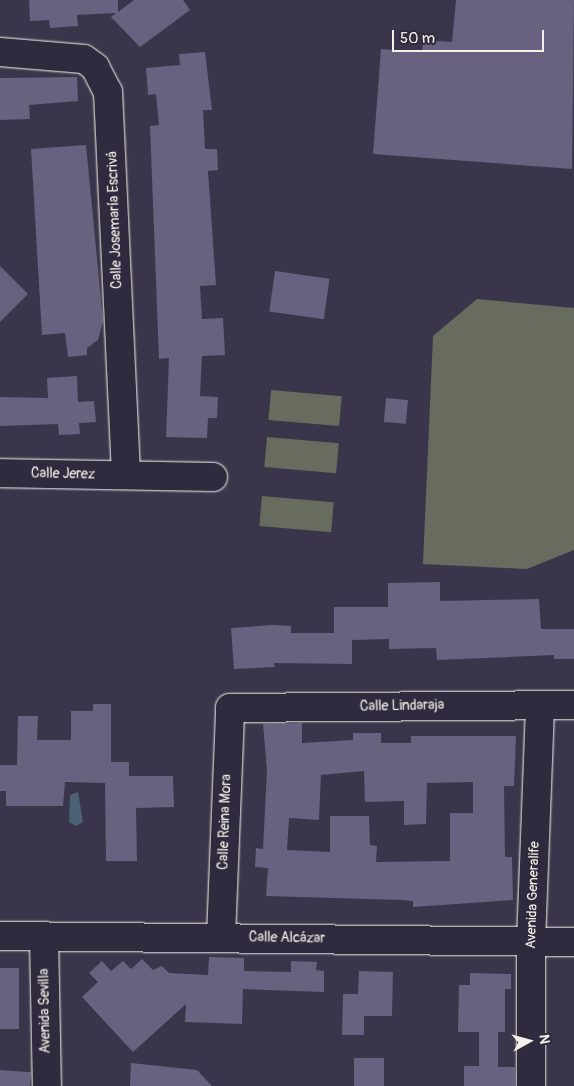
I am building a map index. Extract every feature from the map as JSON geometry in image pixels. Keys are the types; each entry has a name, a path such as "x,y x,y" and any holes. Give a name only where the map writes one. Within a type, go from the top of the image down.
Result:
{"street":[{"name":"Calle Josemaría Escrivá","path":"0,52 84,59 95,67 108,92 126,475"},
{"name":"Calle Jerez","path":"0,473 213,477"},
{"name":"Avenida Generalife","path":"531,1086 531,942 540,704"},
{"name":"Calle Lindaraja","path":"230,708 574,705"},
{"name":"Calle Reina Mora","path":"221,938 230,708"},
{"name":"Calle Alcázar","path":"0,936 574,942"},
{"name":"Avenida Sevilla","path":"44,936 47,1086"}],"green space":[{"path":"477,299 574,308 574,550 527,569 423,564 433,336"},
{"path":"271,390 342,396 339,426 268,420"},
{"path":"267,437 339,443 336,473 264,467"},
{"path":"262,496 334,502 331,532 259,526"}],"water":[{"path":"78,792 83,822 76,826 69,822 70,795"}],"building":[{"path":"29,0 118,0 118,12 134,0 183,0 190,10 140,47 111,17 116,13 77,15 78,26 50,28 49,20 30,21"},
{"path":"456,0 574,0 572,169 373,154 381,49 422,52 423,40 452,42"},
{"path":"205,52 212,110 203,110 205,149 217,149 218,170 208,171 216,285 200,286 202,319 223,318 225,355 202,356 200,396 218,397 217,418 208,418 207,438 166,437 169,358 159,359 150,126 159,125 156,94 148,95 146,68 180,65 179,54"},
{"path":"77,77 78,101 29,105 30,119 0,120 0,78"},
{"path":"86,145 103,321 98,340 87,348 87,355 68,357 65,333 42,335 31,149"},
{"path":"0,266 28,294 0,322"},
{"path":"275,271 329,279 324,319 269,312"},
{"path":"77,376 78,402 94,401 96,422 79,423 80,434 59,435 58,424 0,426 0,397 48,398 47,378"},
{"path":"386,398 408,400 406,424 384,422"},
{"path":"440,582 440,601 539,599 541,629 574,629 574,659 554,659 554,655 437,660 436,648 389,649 389,639 352,640 352,664 274,663 275,667 234,669 231,628 272,625 291,626 291,633 334,633 334,607 388,607 388,583"},
{"path":"93,704 111,704 111,762 129,762 129,776 173,776 174,807 136,808 137,861 106,861 105,783 65,782 63,806 6,806 6,791 0,791 0,765 17,765 18,716 38,716 37,740 71,740 71,711 93,711"},
{"path":"302,723 302,743 353,740 353,733 381,733 381,743 411,743 411,736 516,736 514,786 504,786 505,857 512,857 513,900 413,907 413,901 402,900 266,896 268,868 255,867 256,848 263,849 267,770 263,724","holes":["364,771 365,802 404,801 404,825 426,824 427,783 473,782 473,813 450,813 450,861 376,862 377,846 370,845 369,816 330,816 330,852 287,850 289,818 319,820 321,775"]},
{"path":"209,957 244,958 244,971 291,972 291,961 317,962 316,970 324,971 324,992 243,989 242,1024 185,1022 186,1004 133,1052 82,997 98,982 89,973 102,961 111,971 123,961 131,969 142,959 153,970 162,966 169,973 208,975"},
{"path":"0,968 19,968 19,1029 0,1029"},
{"path":"359,971 393,972 392,1016 364,1016 364,1035 342,1035 343,994 358,994"},
{"path":"470,973 511,974 511,989 505,989 505,1032 498,1032 498,1067 515,1067 515,1086 464,1086 464,1066 479,1066 479,1032 458,1032 459,985 470,985"},
{"path":"354,1058 384,1058 384,1086 354,1086"},
{"path":"131,1063 197,1070 212,1086 130,1086"},
{"path":"0,1070 31,1072 30,1086 0,1086"}]}
